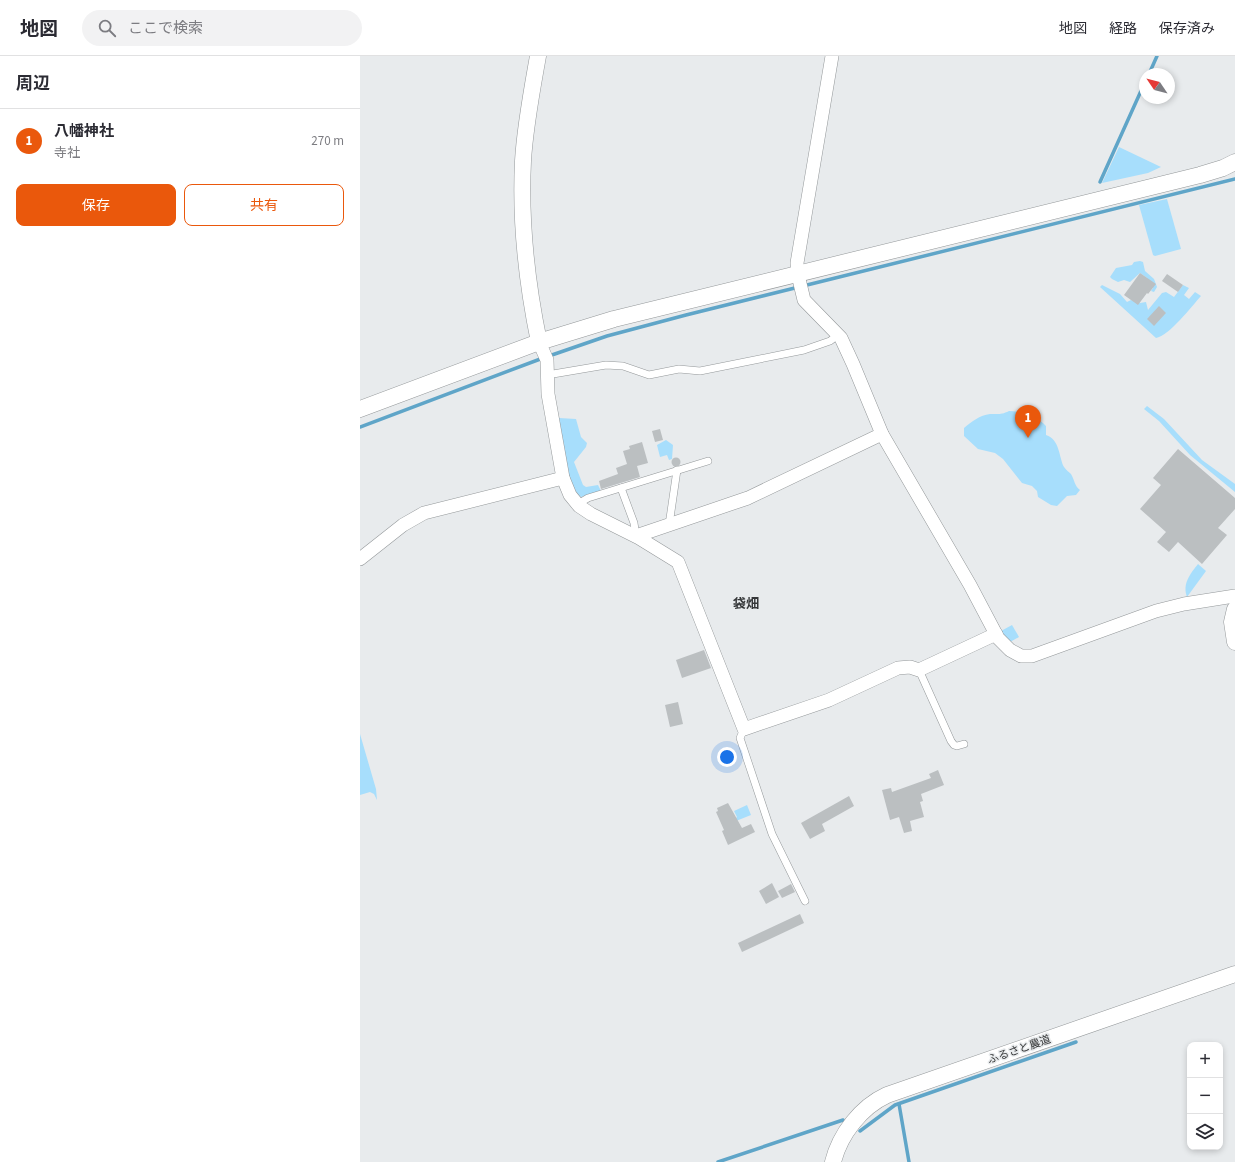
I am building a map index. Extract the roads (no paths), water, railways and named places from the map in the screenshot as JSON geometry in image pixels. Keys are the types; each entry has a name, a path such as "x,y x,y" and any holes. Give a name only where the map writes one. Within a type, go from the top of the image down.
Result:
{"street":[{"path":"538,56 523,161 523,211 534,316 543,352 551,415 563,478 570,495 578,504 591,514 636,536 678,562 744,728 829,700 898,668 910,667 919,670 996,634"},
{"path":"832,56 799,250 800,282 804,300 838,335 853,364 882,434 970,585 996,634 1010,650 1021,656 1032,656 1156,611 1184,604 1235,596"},
{"path":"360,408 543,352 614,319 800,282 1200,175 1223,168 1235,162"},
{"path":"636,536 748,498 882,434"},
{"path":"360,559 403,525 424,513 563,478"},
{"path":"1235,609 1232,622 1235,642"},
{"name":"ふるさと農道","path":"834,1162 840,1144 853,1123 871,1104 887,1095 1235,974"}],"lane":[{"path":"547,375 606,365 622,366 649,375 674,370 700,371 793,353 820,345 838,335"},
{"path":"578,504 584,500 708,461"},
{"path":"669,525 676,470"},
{"path":"621,488 634,523 636,536"},
{"path":"919,670 951,741 957,746 964,744"},
{"path":"744,728 740,738 770,829 805,901"}],"waterway":[{"path":"1152,68 1157,56"},
{"path":"1100,182 1139,95"},
{"path":"549,356 607,336 686,315 1235,179"},
{"path":"360,427 543,358"},
{"path":"860,1131 895,1105 1076,1042"},
{"path":"899,1104 909,1162"},
{"path":"718,1162 843,1120"}],"place":[{"name":"八幡神社","path":"1028,438"}],"district":[{"name":"袋畑","path":"746,603"}]}
